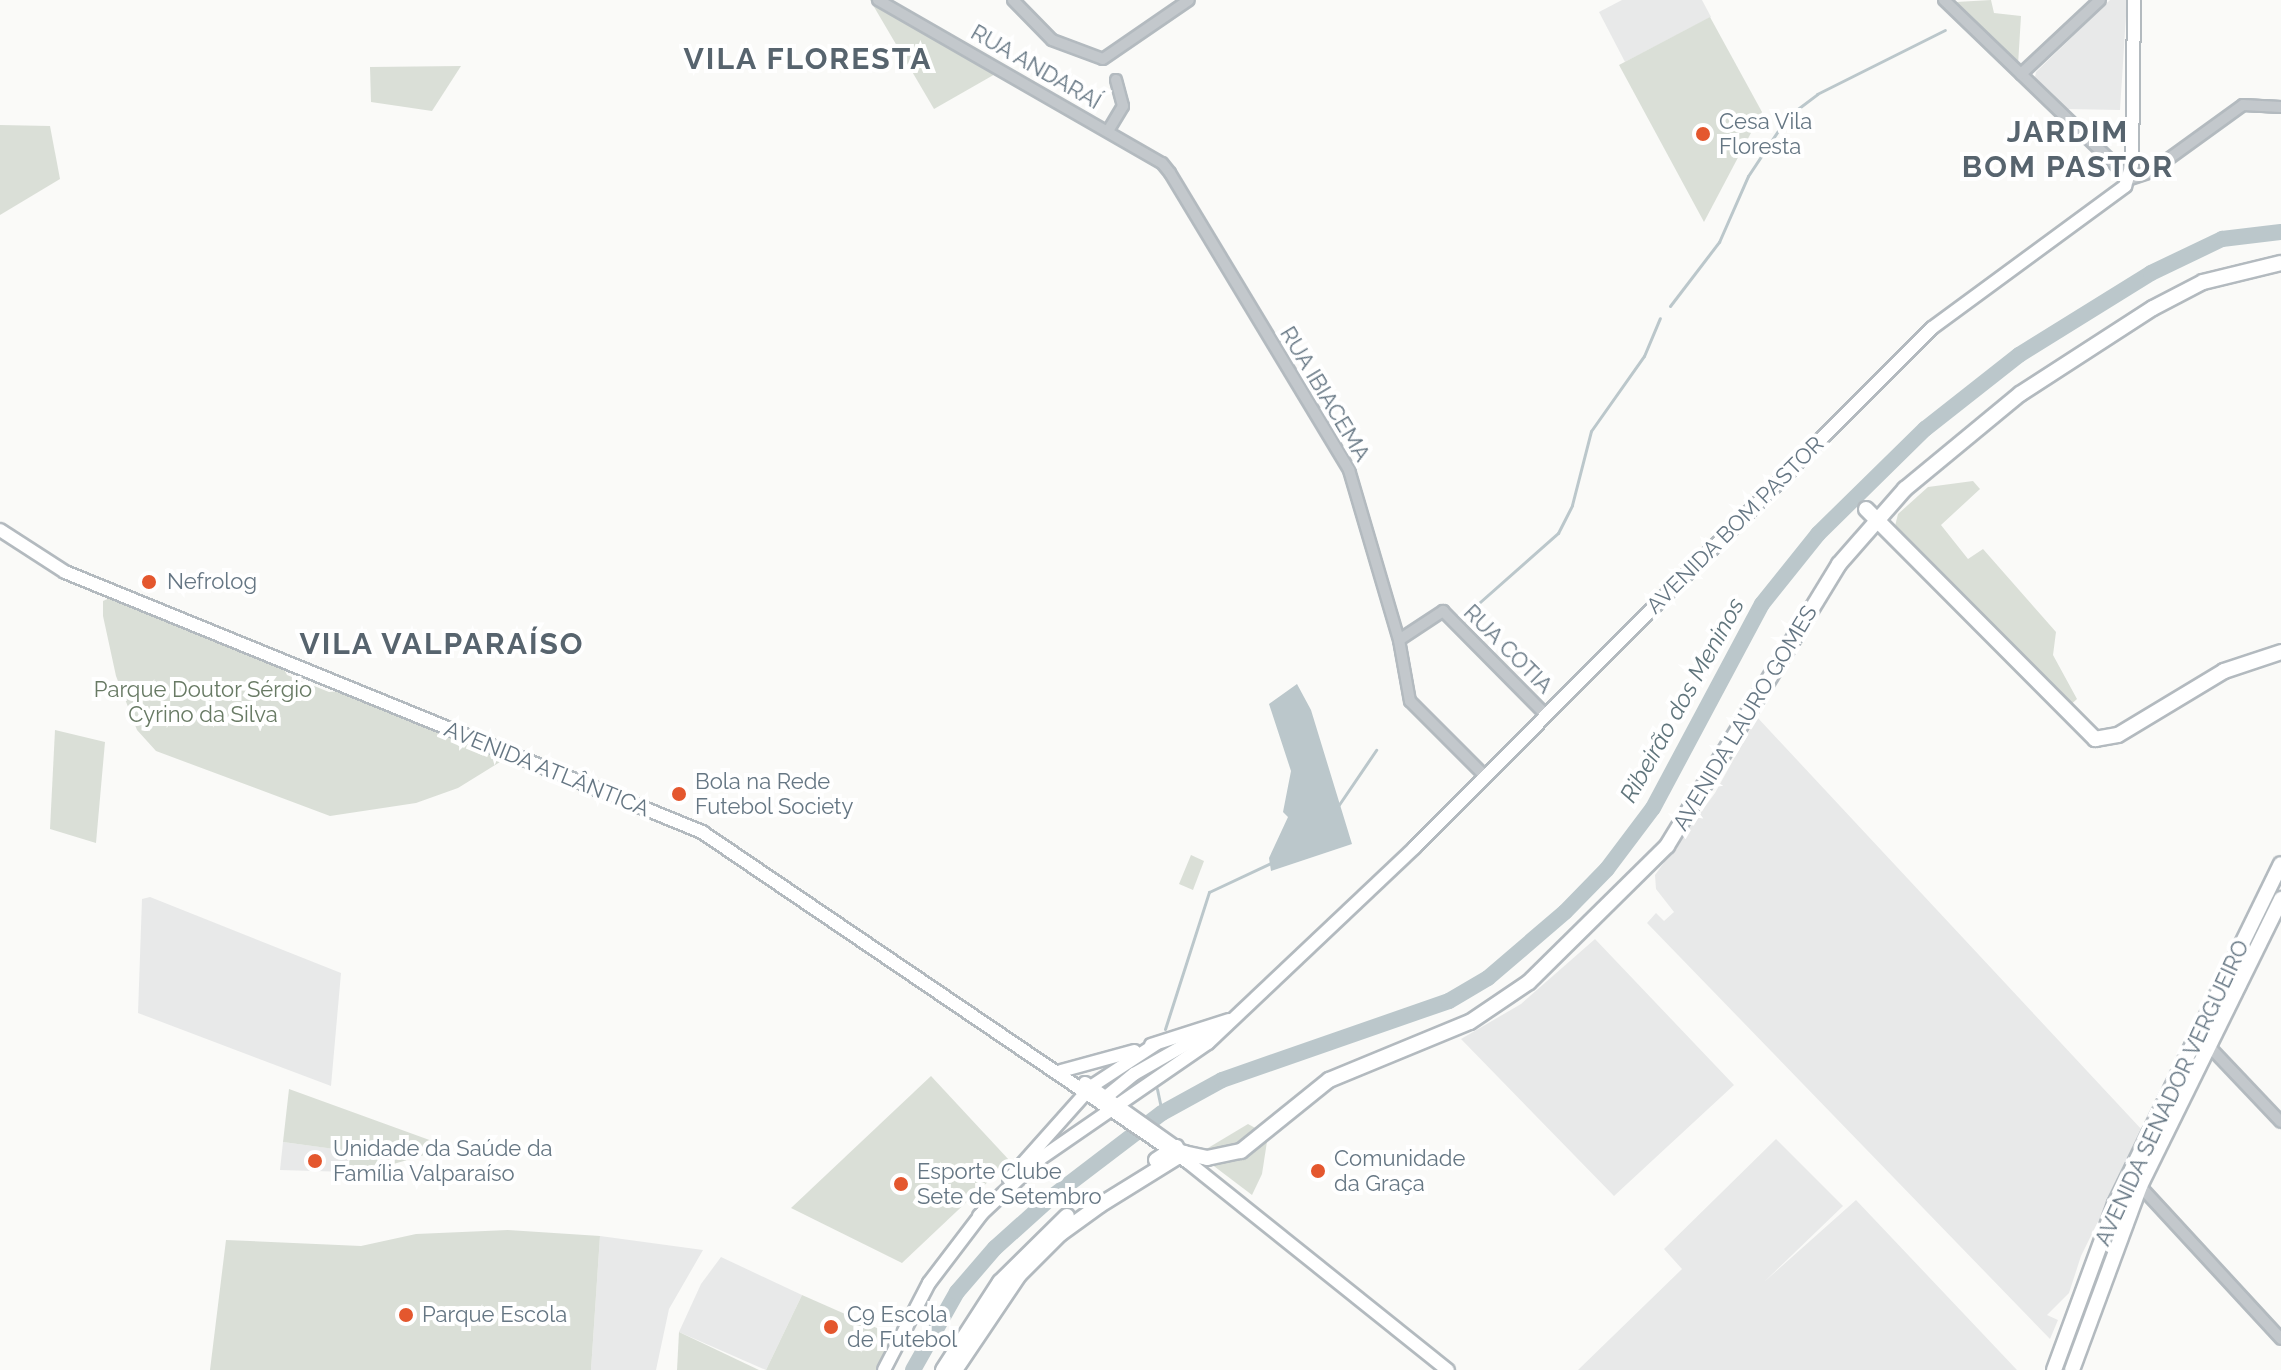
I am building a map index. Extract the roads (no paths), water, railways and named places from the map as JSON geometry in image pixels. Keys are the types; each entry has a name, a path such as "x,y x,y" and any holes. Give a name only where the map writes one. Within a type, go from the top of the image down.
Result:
{"main road":[{"path":"2130,179 2134,0"},
{"name":"AVENIDA BOM PASTOR","path":"979,1216 1107,1102 1208,1043 1485,776 1932,328 2115,196 2130,179"},
{"name":"AVENIDA LAURO GOMES","path":"1174,1151 1207,1158 1241,1151 1329,1080 1470,1022 1552,962 1667,846 1872,514 1980,425 2102,340 2203,282 2281,263"},
{"path":"1872,514 2075,725 2095,739 2118,735 2224,671 2281,652"},
{"name":"AVENIDA ATLÂNTICA","path":"0,530 65,572 702,832 1130,1118 1448,1370"},
{"name":"AVENIDA SENADOR VERGUEIRO","path":"2072,1370 2140,1186 2281,864"},
{"name":"AVENIDA SENADOR VERGUEIRO","path":"2054,1370 2115,1204 2281,899"},
{"name":"AVENIDA BOM PASTOR","path":"1061,1071 1231,1019"},
{"name":"AVENIDA BOM PASTOR","path":"979,1216 1089,1089 1156,1044"},
{"path":"943,1370 990,1295 1024,1254 1067,1216 1174,1151"},
{"path":"955,1370 998,1301 1047,1246 1174,1151"},
{"path":"884,1370 929,1283 979,1216"}],"street":[{"name":"RUA ANDARAÍ","path":"878,0 1108,131 1170,173"},
{"path":"1013,0 1052,40 1103,59 1189,0"},
{"path":"1944,0 2130,179"},
{"path":"2021,74 2100,0"},
{"path":"1108,131 1123,106 1116,80"},
{"name":"AVENIDA BOM PASTOR","path":"2130,179 2149,173 2243,105 2281,107"},
{"name":"RUA IBIACEMA","path":"1170,173 1349,470 1399,640 1410,701 1485,776"},
{"name":"RUA COTIA","path":"1399,640 1443,611 1545,714"},
{"path":"2203,1042 2281,1122"},
{"path":"2140,1186 2281,1339"}],"waterway":[{"path":"1670,306 1719,242 1748,176 1787,117 1817,94 1945,30"},
{"name":"Ribeirão dos Meninos","path":"913,1370 957,1292 995,1248 1053,1196 1162,1113 1222,1080 1449,1001 1488,978 1565,912 1607,869 1653,808 1762,604 1818,534 1925,429 2019,355 2151,273 2222,239 2281,232"},
{"path":"1463,617 1558,533 1572,505 1591,431 1644,356 1660,318"},
{"path":"1338,806 1376,750"},
{"path":"1165,1029 1209,892 1271,863"},
{"path":"1157,1089 1162,1113"}],"place":[{"name":"Cesa Vila Floresta","path":"1703,134"},
{"name":"Nefrolog","path":"149,582"},
{"name":"Bola na Rede Futebol Society","path":"679,794"},
{"name":"Unidade da Saúde da Família Valparaíso","path":"315,1161"},
{"name":"Comunidade da Graça","path":"1318,1171"},
{"name":"Esporte Clube Sete de Setembro","path":"901,1184"},
{"name":"Parque Escola","path":"406,1315"},
{"name":"C9 Escola de Futebol","path":"831,1327"}],"district":[{"name":"VILA FLORESTA","path":"808,59"},
{"name":"JARDIM BOM PASTOR","path":"2068,149"},
{"name":"VILA VALPARAÍSO","path":"442,644"}],"park label":[{"name":"Parque Doutor Sérgio Cyrino da Silva","path":"203,702"}]}
